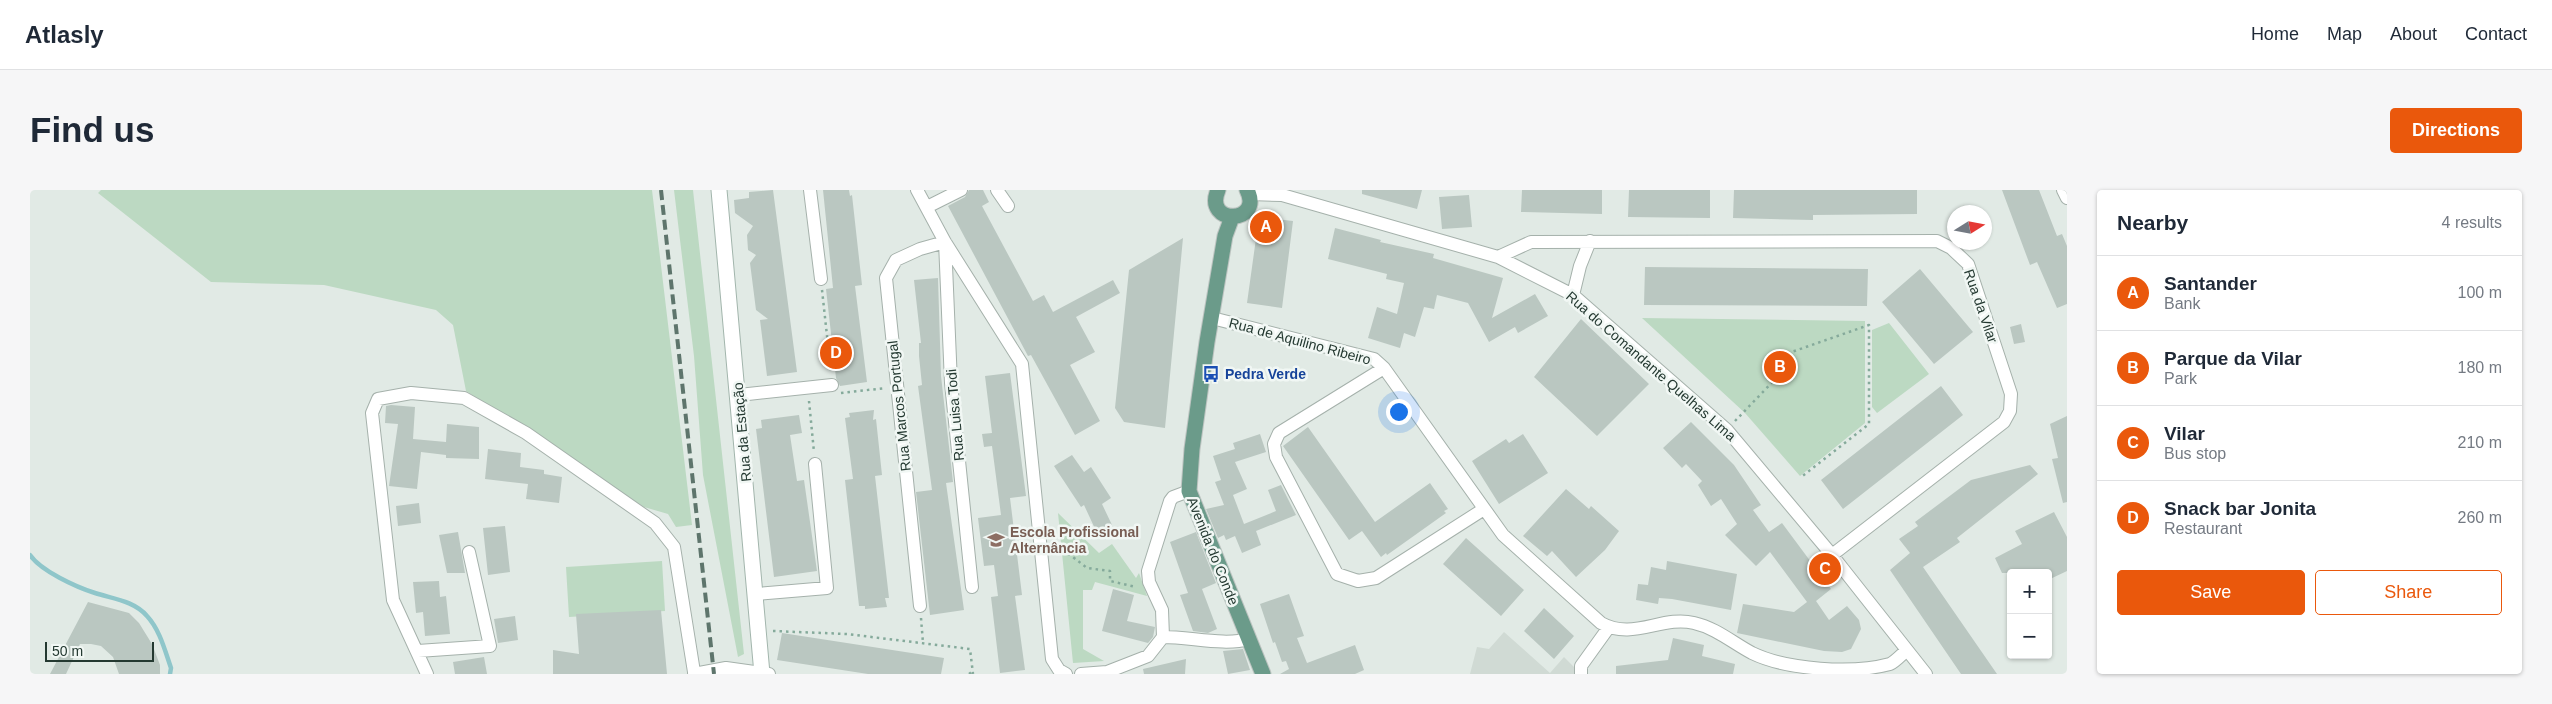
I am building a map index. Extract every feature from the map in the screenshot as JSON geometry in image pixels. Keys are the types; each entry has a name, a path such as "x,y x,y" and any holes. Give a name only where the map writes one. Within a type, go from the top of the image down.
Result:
{"main road":[{"path":"1214,192 1217,208 1226,216 1232,217 1238,216 1247,210 1251,200 1248,192"},
{"name":"Avenida do Conde","path":"1232,217 1225,236 1212,318 1192,449 1189,491 1263,674"}],"street":[{"name":"Rua da Estação","path":"720,190 759,631 765,674"},
{"path":"810,190 821,279"},
{"path":"917,190 945,242 1022,364 1052,659 1060,673"},
{"path":"927,207 961,190"},
{"path":"996,190 1008,206"},
{"path":"2063,190 2067,198"},
{"name":"Rua do Comandante Quelhas Lima","path":"1248,192 1280,193 1498,258 1573,295 1727,430 1832,555 1926,674"},
{"path":"1573,295 1580,266 1590,241"},
{"name":"Rua da Vilar","path":"1498,258 1531,242 1936,241 1951,248 1968,264 2011,394 2010,411 2004,422 1832,555"},
{"name":"Rua Marcos Portugal","path":"920,606 886,278 896,260 920,249 945,242"},
{"name":"Rua Luisa Todi","path":"945,242 951,383 972,587"},
{"name":"Rua de Aquilino Ribeiro","path":"1212,318 1374,359 1384,368 1503,535 1601,623 1609,627"},
{"path":"1384,368 1278,433 1274,444 1276,457 1337,574 1358,581 1376,578 1484,510"},
{"path":"739,395 832,385"},
{"path":"427,674 418,650 394,600 372,413 378,399 411,393 464,398 526,433 655,523 674,547 694,673 726,668 765,674"},
{"path":"757,594 827,588 815,464"},
{"path":"1081,674 1107,673 1148,656 1163,637 1162,610 1149,582 1148,571 1172,497 1189,491"},
{"path":"418,650 490,646 470,552"},
{"path":"1581,674 1580,666 1609,627 1626,631 1670,622 1694,622 1721,633 1751,652 1779,665 1830,672 1860,671 1890,664 1907,650"},
{"path":"1163,637 1190,637 1235,643 1249,639"}],"path":[{"path":"821,279 833,394 897,387"},
{"path":"1727,430 1785,369 1784,355 1869,325 1869,424 1800,478"},
{"path":"807,388 815,464"},
{"path":"1040,555 1069,554 1087,568 1110,571 1110,581 1138,587 1149,582"},
{"path":"920,606 923,643"},
{"path":"759,631 847,634 970,650 973,672 969,674"}],"shaded area":[{"path":"1504,632 1550,673 1564,657 1576,669 1577,674 1470,674 1477,647 1489,649"}],"green space":[{"path":"101,190 652,190 692,525 676,527 668,514 644,507 466,391 453,325 436,310 324,285 211,282 98,193"},
{"path":"674,190 693,190 744,654 738,657 703,475 694,356"},
{"path":"1642,318 1865,321 1865,423 1800,476 1745,413"},
{"path":"1889,323 1929,374 1877,413 1872,407 1872,330"},
{"path":"1058,513 1099,553 1112,544 1136,578 1139,573 1147,596 1095,582 1092,590 1083,590 1083,649 1104,661 1073,663"},
{"path":"662,561 665,611 569,617 566,567"}],"building":[{"path":"773,190 797,372 767,376 760,320 768,319 756,310 750,263 756,255 748,250 747,235 753,226 735,213 734,200 749,198 749,192"},
{"path":"823,190 849,190 850,196 852,195 862,285 855,286 867,382 840,386 836,378 826,289 833,288"},
{"path":"969,190 983,190 989,202 982,206 1033,301 1044,295 1053,312 1113,280 1120,293 1076,317 1095,352 1070,365 1100,421 1075,435 1031,355 1028,356 948,206 965,197"},
{"path":"1362,190 1422,190 1417,209 1362,194"},
{"path":"1522,190 1602,190 1602,214 1521,212"},
{"path":"1629,190 1710,190 1710,218 1628,217"},
{"path":"1734,190 1917,190 1917,214 1813,215 1813,220 1733,218"},
{"path":"2002,190 2039,190 2057,236 2062,234 2067,246 2067,304 2057,308 2037,262 2030,265"},
{"path":"1469,195 1472,227 1442,229 1439,197"},
{"path":"1259,217 1293,221 1282,308 1247,303"},
{"path":"1335,228 1381,240 1380,242 1434,254 1433,258 1503,278 1492,318 1535,294 1548,316 1518,333 1515,327 1489,342 1468,303 1437,295 1434,309 1424,307 1415,337 1404,333 1400,348 1368,338 1377,307 1397,314 1404,283 1386,279 1387,274 1328,259"},
{"path":"1183,238 1165,428 1124,422 1115,408 1129,270"},
{"path":"1645,267 1868,269 1867,306 1644,305"},
{"path":"1920,269 1973,332 1934,364 1882,302"},
{"path":"938,278 941,376 953,482 946,483 964,610 930,615 916,492 932,490 918,386 922,385 919,356 919,343 921,343 914,280"},
{"path":"1581,319 1649,384 1597,436 1534,377"},
{"path":"2021,324 2025,342 2014,344 2010,327"},
{"path":"1010,373 1026,496 1010,498 1022,595 1015,596 1025,670 1000,673 991,597 998,596 994,565 984,566 978,518 1001,515 992,446 984,447 982,434 992,433 985,376"},
{"path":"1941,386 1963,415 1843,509 1821,480"},
{"path":"386,406 415,407 413,439 446,442 447,424 479,427 479,459 446,458 446,455 421,452 417,489 389,486 398,424 385,423"},
{"path":"874,410 873,420 876,419 882,475 875,476 889,598 885,598 887,607 865,609 865,606 859,606 845,480 853,479 845,418 850,417 849,413"},
{"path":"799,415 802,433 790,435 797,481 804,480 817,571 774,577 756,429 762,428 761,420"},
{"path":"2067,416 2067,502 2063,503 2052,459 2058,458 2050,424"},
{"path":"1691,422 1734,465 1761,505 1753,510 1769,532 1782,523 1831,589 1816,601 1829,620 1847,606 1859,620 1861,629 1851,649 1842,652 1824,651 1737,633 1743,604 1794,612 1807,602 1770,552 1756,566 1725,535 1737,524 1721,499 1711,506 1698,485 1702,481 1686,464 1682,468 1663,448"},
{"path":"1308,427 1375,522 1430,483 1448,509 1444,511 1446,513 1387,555 1386,553 1381,557 1362,531 1349,540 1283,446"},
{"path":"1260,434 1266,452 1235,462 1247,489 1233,495 1244,524 1276,511 1268,490 1281,485 1296,515 1256,531 1261,545 1242,553 1235,536 1226,540 1224,535 1218,538 1206,509 1224,505 1215,482 1221,480 1213,456 1235,449 1233,443"},
{"path":"1523,434 1548,473 1499,504 1472,461 1506,439 1509,443"},
{"path":"488,449 521,453 520,467 544,470 544,474 562,477 559,503 526,499 528,484 485,479"},
{"path":"1072,455 1084,472 1091,467 1111,498 1102,504 1112,525 1097,533 1084,505 1081,507 1054,466"},
{"path":"2030,465 2038,474 1957,538 1960,542 1923,567 1997,674 1961,674 1890,570 1910,553 1899,539 1918,526 1915,522 1971,480"},
{"path":"1566,489 1589,509 1591,506 1619,531 1605,550 1576,577 1552,551 1547,556 1523,536"},
{"path":"419,503 421,523 398,526 396,506"},
{"path":"2054,512 2067,537 2067,571 2052,578 2052,569 2007,569 2007,573 2002,573 1995,558 2022,544 2015,531"},
{"path":"505,526 510,572 488,575 483,528"},
{"path":"458,532 465,573 447,573 439,535"},
{"path":"1196,532 1216,583 1202,589 1217,629 1208,633 1193,631 1180,595 1188,593 1170,542"},
{"path":"1466,538 1524,590 1501,616 1443,564"},
{"path":"1667,561 1737,574 1731,610 1672,599 1659,598 1658,604 1636,600 1638,584 1648,585 1651,567 1666,570"},
{"path":"439,581 440,597 446,596 450,634 425,636 423,612 416,613 413,582"},
{"path":"1113,589 1134,595 1127,621 1155,627 1153,637 1148,643 1102,631"},
{"path":"1289,594 1304,636 1297,638 1307,663 1355,645 1364,670 1355,674 1280,674 1289,669 1286,661 1282,662 1275,642 1273,643 1260,604"},
{"path":"88,602 129,613 139,623 152,644 160,665 160,674 119,674 113,657 101,646 80,644 66,674 50,674"},
{"path":"1544,608 1574,636 1554,659 1524,631"},
{"path":"661,610 667,674 553,674 553,650 579,654 576,614"},
{"path":"515,616 518,640 498,643 494,619"},
{"path":"782,633 944,658 941,674 868,674 777,660"},
{"path":"1673,638 1704,645 1702,656 1735,664 1733,674 1616,674 1616,666 1668,660"},
{"path":"1243,649 1250,670 1228,674 1223,651"},
{"path":"484,657 487,674 455,674 453,662"},
{"path":"1186,659 1185,674 1144,674 1143,669"}],"waterway":[{"path":"30,555 42,567 69,583 123,601 142,611 152,622 159,634 171,668 170,674"}],"railway":[{"path":"661,190 714,674"}],"place":[{"name":"Santander","path":"1266,227"},
{"name":"Snack bar Jonita","path":"836,353"},
{"name":"Parque da Vilar","path":"1780,367"},
{"name":"Pedra Verde","path":"1211,374"},
{"name":"Escola Profissional Alternância","path":"996,540"},
{"name":"Vilar","path":"1825,569"}]}
